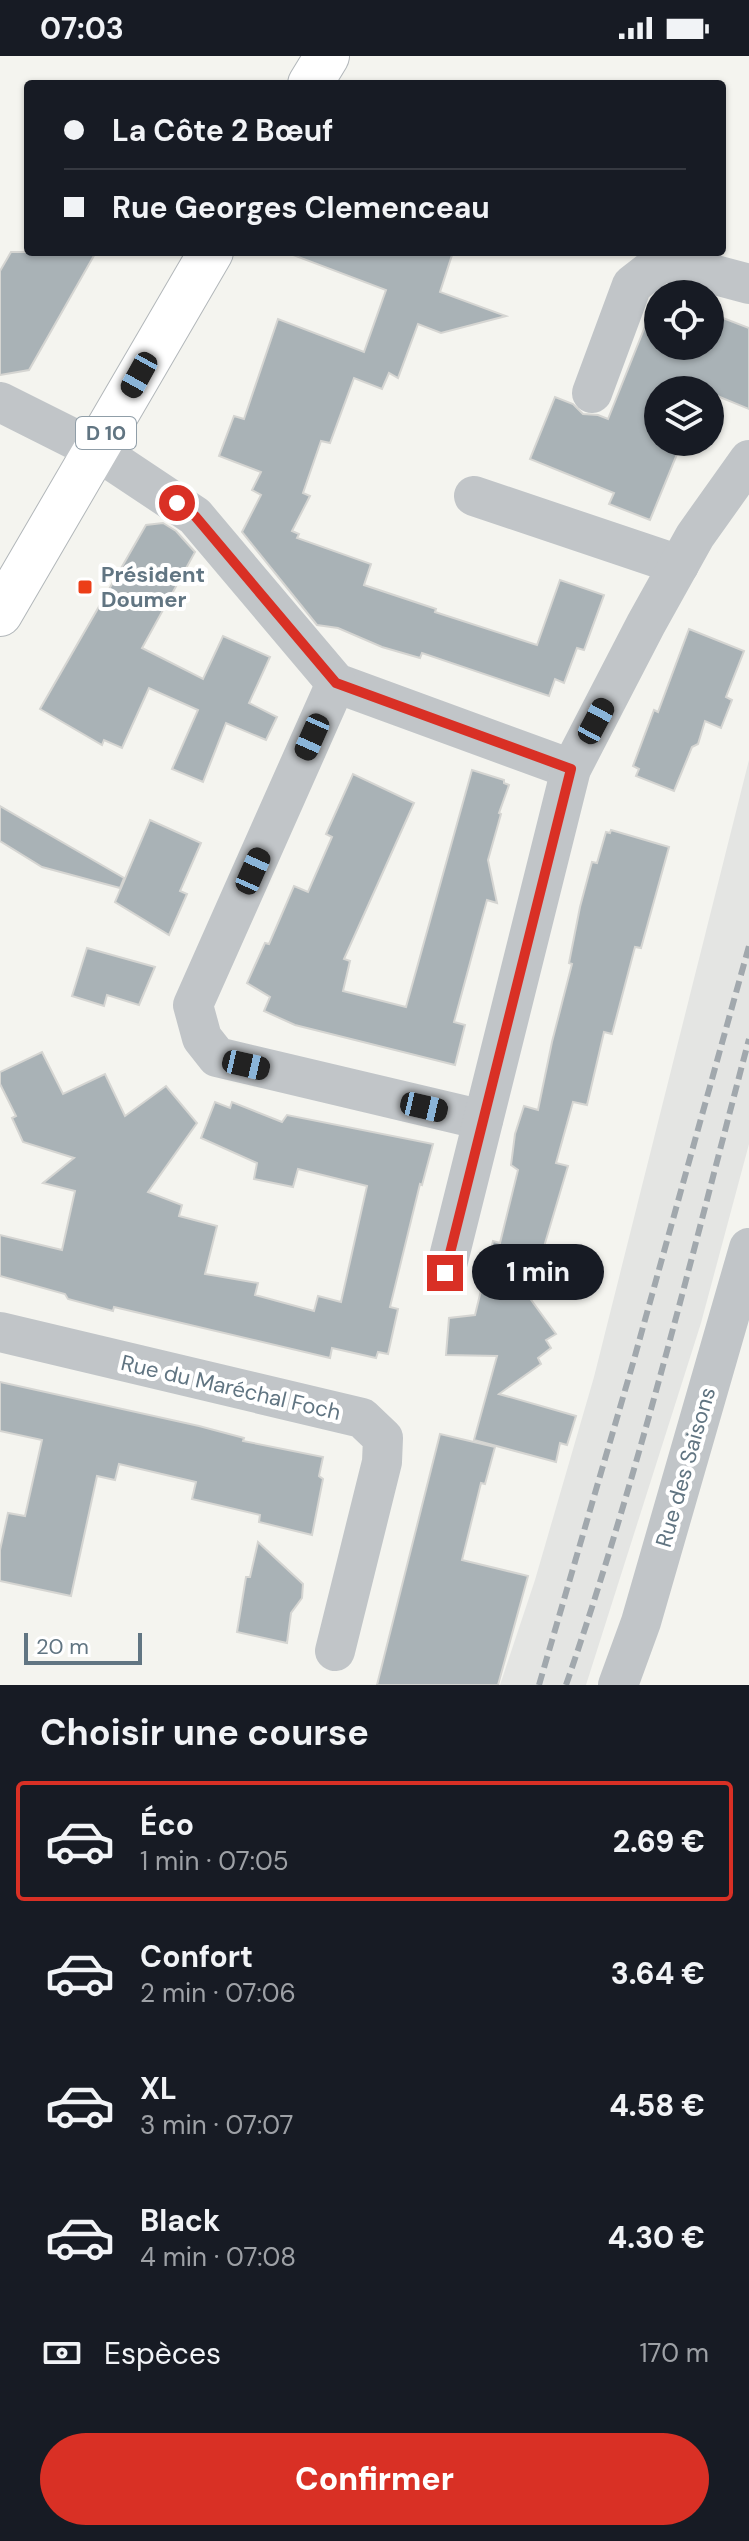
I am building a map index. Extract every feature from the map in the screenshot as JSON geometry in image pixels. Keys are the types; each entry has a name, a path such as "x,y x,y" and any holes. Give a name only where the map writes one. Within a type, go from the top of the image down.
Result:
{"main road":[{"path":"312,80 327,56"},
{"name":"D 10","path":"0,614 209,256"}],"street":[{"path":"592,393 632,285 663,261 749,284"},
{"path":"0,402 96,450 195,516 336,683 571,769"},
{"path":"445,1273 571,769 695,536 749,460"},
{"path":"474,496 679,565"},
{"path":"336,683 193,1005 202,1038 217,1057 483,1120"},
{"name":"Rue des Saisons","path":"618,1685 641,1622 749,1248"},
{"name":"Rue du Maréchal Foch","path":"0,1332 362,1418 383,1438 382,1462 335,1651"}],"shaded area":[{"path":"749,760 749,1144 701,1323 586,1685 500,1685 535,1580 594,1377"}],"building":[{"path":"11,252 24,252 24,256 94,256 29,370 0,375 0,271"},
{"path":"296,256 452,256 440,292 506,316 441,333 418,324 398,378 389,373 382,389 354,378 330,443 321,441 303,493 310,496 292,531 299,534 297,538 371,564 364,585 537,645 560,580 604,595 584,650 577,648 564,683 555,679 549,696 422,653 420,658 382,647 338,628 317,625 242,532 261,495 252,490 261,472 219,456 234,416 244,419 278,319 364,352 386,290"},
{"path":"724,318 749,328 749,409 724,399 724,376 644,376 644,456 676,456 650,520 609,504 614,493 530,459 555,397 573,404 583,414 608,419 644,329 644,360 724,360"},
{"path":"163,523 176,531 195,552 142,648 203,679 223,636 270,657 249,703 277,717 266,740 226,723 203,782 172,769 198,710 149,688 122,748 104,740 102,745 40,709 146,525"},
{"path":"689,629 744,651 726,697 732,700 721,728 705,721 698,744 692,747 674,791 636,776 639,769 633,766 654,710 658,712"},
{"path":"472,770 504,780 509,785 488,860 497,903 487,900 454,1022 465,1025 455,1065 295,1025 264,1011 270,997 247,983 265,943 269,944 294,886 308,892 332,837 326,834 353,774 414,803 344,959 350,961 343,991 406,1007"},
{"path":"0,806 124,878 120,888 42,867 0,841"},
{"path":"150,820 201,843 180,891 187,894 169,935 115,902"},
{"path":"611,830 669,847 641,948 635,947 612,1034 604,1032 587,1105 573,1102 556,1163 568,1166 529,1297 556,1334 546,1340 551,1348 538,1358 541,1364 499,1394 576,1416 567,1445 560,1443 556,1462 474,1440 497,1356 446,1355 449,1318 475,1315 493,1241 500,1243 518,1170 511,1165 515,1134 524,1106 538,1110 572,964 569,963 580,907 592,862 597,863 606,832 610,833"},
{"path":"87,948 155,967 139,1005 107,995 104,1006 72,996"},
{"path":"42,1052 63,1094 105,1074 125,1116 166,1086 197,1123 148,1192 182,1205 179,1216 217,1226 205,1274 258,1283 255,1295 314,1311 318,1296 341,1302 367,1186 298,1169 293,1187 254,1179 257,1163 201,1138 215,1102 230,1108 232,1102 282,1122 287,1115 433,1144 390,1307 398,1309 388,1354 378,1352 376,1358 332,1348 330,1358 114,1307 113,1311 0,1276 0,1235 62,1250 75,1191 43,1183 74,1158 23,1142 12,1118 16,1116 0,1084 0,1072"},
{"path":"0,1382 199,1426 244,1438 243,1441 323,1457 319,1476 323,1479 312,1535 259,1522 260,1515 192,1499 196,1482 119,1464 115,1480 97,1476 71,1596 0,1581 0,1550 8,1513 25,1516 42,1440 0,1431"},
{"path":"440,1434 495,1447 485,1484 481,1483 462,1560 528,1576 498,1685 377,1685"},
{"path":"258,1542 303,1584 302,1598 291,1613 287,1643 237,1632 246,1577 250,1577"}],"railway":[{"path":"539,1685 633,1363 749,946"},
{"path":"566,1685 641,1445 749,1039"}],"place":[{"name":"Président Doumer","path":"85,587"}],"route":[{"path":"177,503 195,516 336,683 571,769 445,1273"}]}
